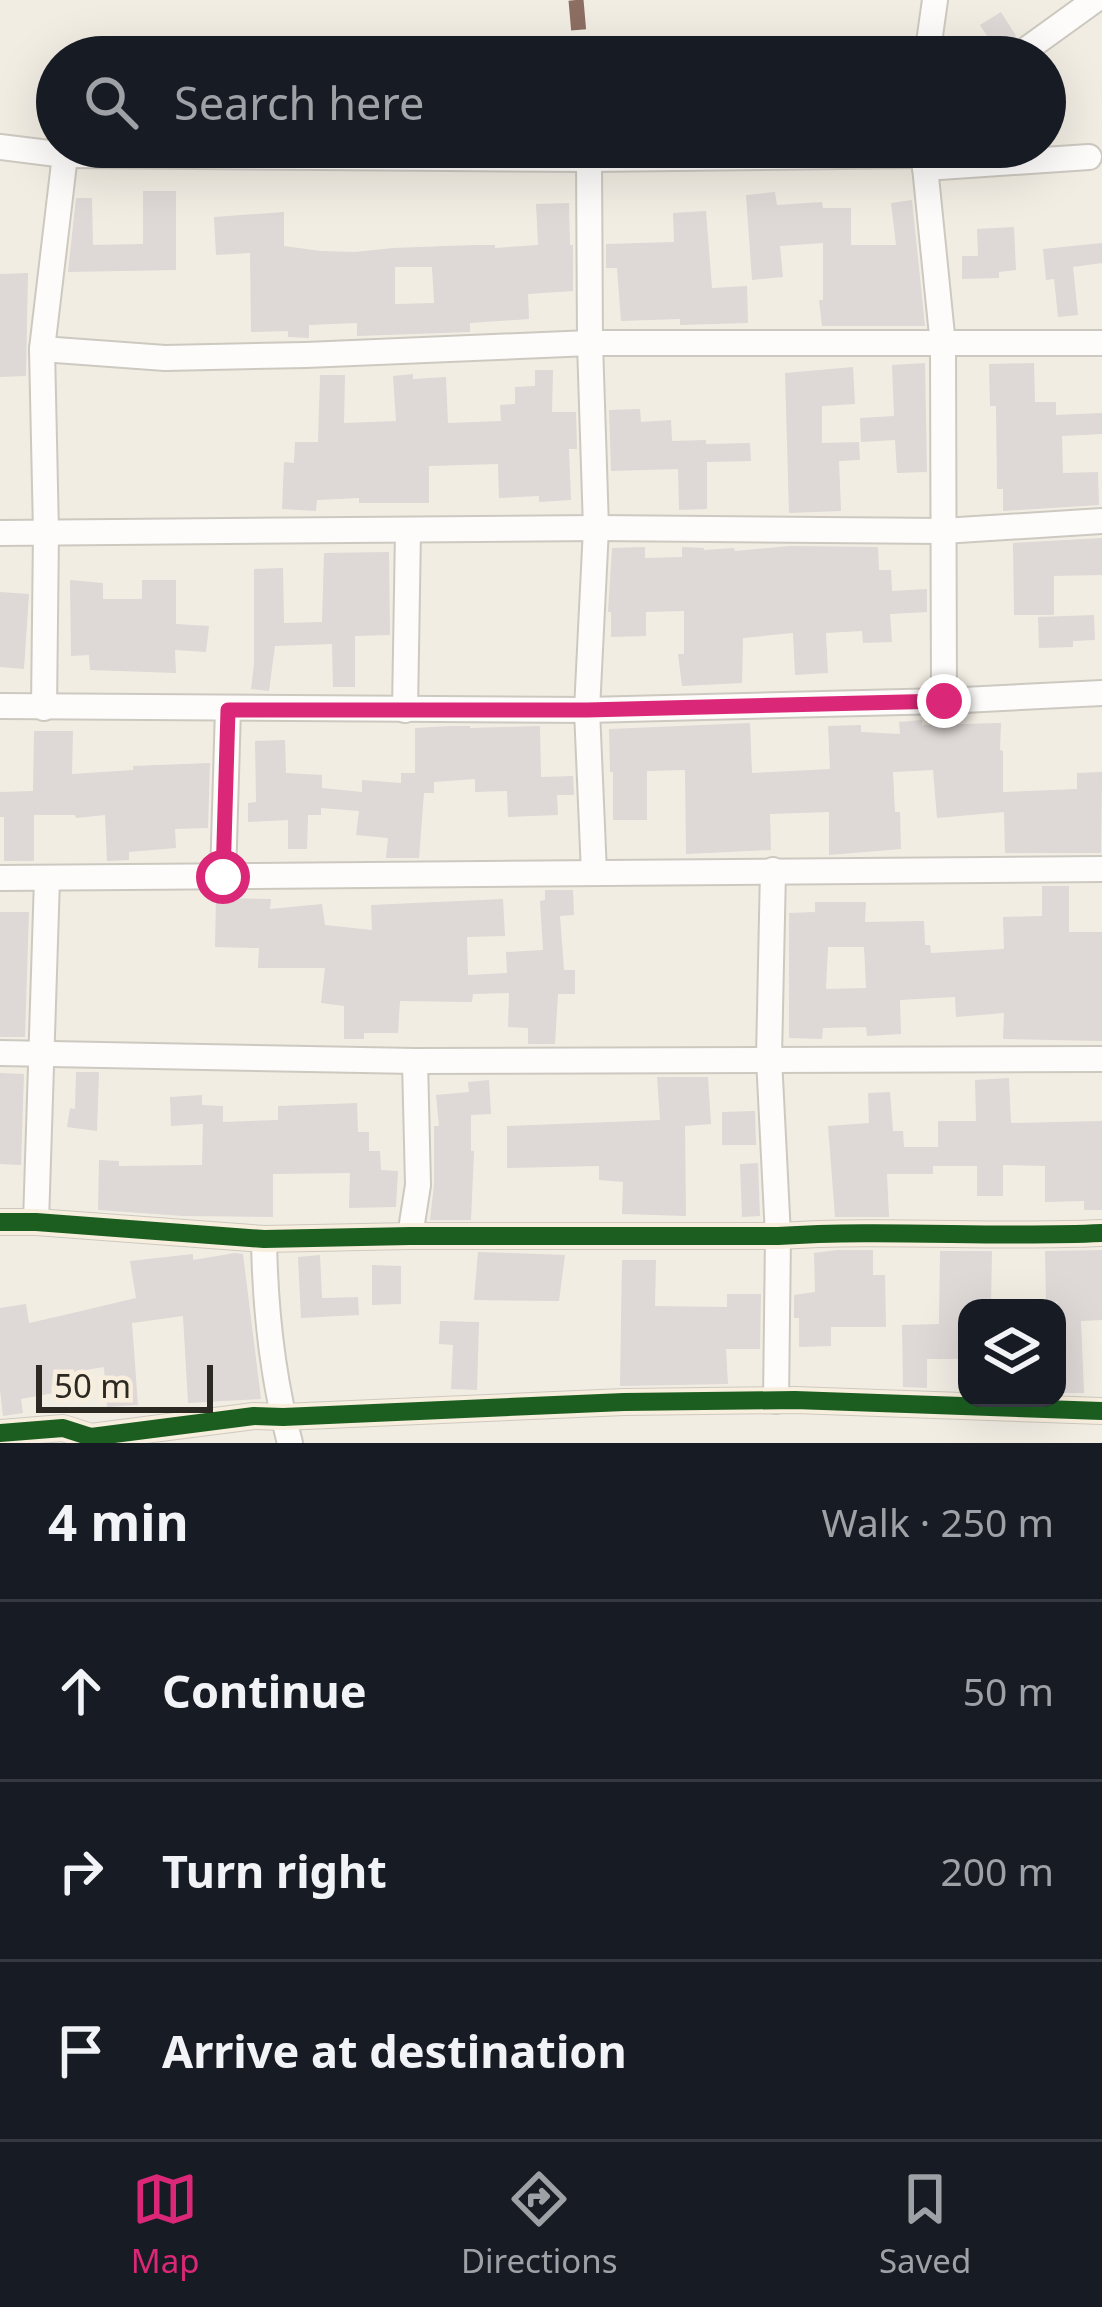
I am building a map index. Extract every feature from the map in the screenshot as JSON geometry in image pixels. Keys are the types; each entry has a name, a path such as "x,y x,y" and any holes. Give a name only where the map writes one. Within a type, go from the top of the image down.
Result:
{"street":[{"path":"930,36 935,0"},
{"path":"1045,36 1094,0"},
{"path":"0,147 36,151"},
{"path":"1066,157 1089,157"},
{"path":"44,708 42,349 63,168"},
{"path":"589,168 596,529 587,710 594,873"},
{"path":"925,168 943,345 944,701"},
{"path":"42,349 165,358 711,341 1102,343"},
{"path":"0,532 943,531 1102,521"},
{"path":"405,710 408,531"},
{"path":"0,706 587,710 1102,693"},
{"path":"223,877 228,710"},
{"path":"0,878 1102,869"},
{"path":"773,870 769,1058 778,1236 776,1401"},
{"path":"36,1222 47,879"},
{"path":"0,1052 415,1061 1102,1059"},
{"path":"410,1236 418,1185 415,1061"},
{"path":"0,1222 264,1239 1102,1233"},
{"path":"264,1239 264,1298 275,1383 290,1443"},
{"path":"0,1433 63,1428 92,1440 254,1416 579,1403 776,1401 1102,1412"}],"building":[{"path":"1001,12 1016,36 987,36 980,25"},
{"path":"143,191 176,191 176,270 68,272 76,198 92,198 93,245 143,244"},
{"path":"775,192 777,205 822,202 823,208 851,208 851,245 896,245 891,203 912,200 925,326 822,326 823,243 780,246 783,277 752,280 746,195"},
{"path":"569,203 573,291 528,294 529,319 470,323 470,332 357,336 357,323 309,325 309,338 288,337 288,331 251,332 250,253 216,255 214,217 284,212 284,246 321,251 538,245 536,204","holes":["395,267 432,267 434,303 395,304"]},
{"path":"706,211 712,288 747,286 748,323 621,321 617,268 606,268 606,244 674,242 673,213"},
{"path":"1014,227 1016,270 999,272 999,278 962,279 962,256 978,256 977,229"},
{"path":"1102,243 1102,263 1073,267 1078,315 1058,317 1054,279 1046,280 1043,249"},
{"path":"28,273 26,376 0,377 0,274"},
{"path":"925,363 927,472 897,473 895,440 861,442 860,418 894,416 892,365"},
{"path":"1034,363 1035,402 1056,402 1056,415 1102,413 1102,434 1062,436 1063,473 1098,472 1099,505 1003,511 1003,489 997,489 996,406 990,406 989,364"},
{"path":"853,367 855,404 822,406 822,443 859,442 860,460 839,461 841,511 789,513 785,373"},
{"path":"535,370 553,370 552,412 576,412 577,449 569,449 571,500 499,498 498,464 429,466 429,503 359,503 359,498 317,500 316,511 282,509 284,462 294,463 295,442 318,442 320,375 345,375 344,423 396,421 393,376 446,377 448,423 501,421 500,405 515,404 515,387 535,386"},
{"path":"640,409 641,422 671,420 672,441 750,443 751,461 707,462 707,509 679,510 678,469 611,471 609,410"},
{"path":"1102,538 1102,575 1054,576 1054,615 1014,615 1013,543"},
{"path":"645,547 645,558 682,557 682,547 735,551 878,547 879,570 891,570 892,591 927,589 927,612 890,614 892,642 863,643 862,631 826,633 828,673 795,675 793,633 743,638 742,683 682,686 678,654 684,654 684,611 646,612 646,636 611,637 612,548"},
{"path":"389,552 390,635 355,636 355,687 333,687 332,644 275,646 269,691 251,689 254,569 283,568 284,623 322,622 324,553"},
{"path":"70,580 103,583 103,599 142,599 142,580 176,580 176,624 209,626 206,652 175,650 176,673 90,670 89,655 71,656"},
{"path":"0,592 29,594 24,669 0,667"},
{"path":"1094,615 1095,640 1073,641 1073,647 1039,648 1038,617"},
{"path":"922,720 922,725 1001,723 1003,792 1077,789 1077,773 1102,772 1101,853 1005,853 1004,812 937,818 933,770 893,772 901,849 829,855 829,812 770,814 771,850 686,854 685,770 647,771 647,820 613,820 609,729 750,723 752,773 830,769 828,726 861,725 861,732 900,734 899,722"},
{"path":"540,726 541,777 573,776 574,795 557,795 558,815 508,817 507,791 475,792 475,779 434,782 434,793 424,793 419,858 386,858 388,838 356,835 359,811 321,808 321,815 308,815 307,849 288,849 288,820 248,822 248,803 256,802 255,741 285,740 286,773 322,775 322,788 362,792 362,780 401,783 401,773 415,773 415,728"},
{"path":"34,731 73,731 72,774 210,763 208,828 175,829 176,848 129,852 129,860 107,861 105,815 34,815 34,861 4,861 0,792 33,791"},
{"path":"1042,886 1069,886 1069,932 1102,932 1102,1041 1003,1039 1004,1013 956,1017 955,997 900,1000 901,1034 867,1036 866,1027 823,1028 822,1039 789,1038 789,913 815,912 815,902 866,902 865,922 924,921 925,945 930,945 931,953 1004,949 1003,917 1042,916","holes":["828,947 864,947 866,988 826,989"]},
{"path":"545,890 573,890 574,915 560,916 564,970 575,970 575,994 558,994 555,1044 528,1044 528,1028 508,1027 509,993 473,994 472,1002 400,1001 398,1033 364,1033 364,1039 344,1039 344,1006 321,1003 325,968 258,968 259,948 215,947 216,898 271,899 270,909 322,904 325,925 372,930 371,905 503,899 505,936 467,937 468,975 507,973 506,952 543,950 540,901 545,900"},
{"path":"0,912 29,912 25,1037 0,1037"},
{"path":"76,1072 99,1072 97,1131 67,1127 70,1108 75,1109"},
{"path":"0,1073 24,1074 21,1165 0,1164"},
{"path":"657,1077 708,1077 711,1124 685,1126 686,1216 622,1214 623,1182 599,1180 599,1166 507,1168 507,1126 660,1120"},
{"path":"1009,1078 1011,1123 1102,1121 1102,1210 1084,1210 1084,1201 1045,1202 1045,1166 1003,1165 1003,1196 977,1196 977,1166 933,1166 933,1174 887,1174 889,1217 835,1217 828,1126 869,1123 868,1093 890,1092 893,1131 903,1131 904,1147 938,1147 938,1121 976,1121 975,1080"},
{"path":"489,1080 491,1114 471,1115 471,1220 430,1220 434,1126 439,1126 436,1095 469,1092 468,1082"},
{"path":"202,1095 202,1105 223,1106 223,1122 278,1120 278,1106 357,1103 358,1132 369,1132 369,1151 380,1151 381,1170 398,1171 396,1207 349,1208 350,1173 273,1174 273,1217 98,1210 99,1160 119,1161 119,1166 202,1165 203,1124 171,1126 170,1097"},
{"path":"755,1111 756,1145 722,1145 722,1112"},
{"path":"758,1163 760,1216 742,1217 740,1164"},
{"path":"873,1250 873,1275 885,1275 886,1327 831,1327 831,1346 799,1347 794,1295 815,1292 814,1253"},
{"path":"1102,1250 1102,1320 1081,1321 1084,1393 1066,1393 1066,1299 1046,1299 1045,1251"},
{"path":"940,1251 992,1251 991,1299 958,1299 958,1359 927,1359 927,1388 903,1387 902,1325 939,1324"},
{"path":"478,1252 565,1255 559,1301 474,1300"},
{"path":"193,1254 193,1260 243,1254 261,1399 188,1403 183,1316 132,1323 138,1405 107,1407 104,1367 56,1375 59,1392 21,1399 23,1413 3,1416 0,1308 26,1304 29,1323 60,1316 136,1298 130,1261"},
{"path":"320,1255 322,1298 358,1297 359,1315 301,1318 298,1257"},
{"path":"622,1260 656,1260 655,1306 727,1307 727,1294 761,1294 760,1349 726,1349 728,1384 620,1386"},
{"path":"372,1265 401,1266 401,1304 372,1305"},
{"path":"440,1321 479,1322 477,1390 451,1389 453,1345 439,1344"}],"marked path":[{"path":"576,0 579,36"}],"cycle path":[{"path":"0,1222 264,1239 1102,1233"},
{"path":"0,1433 63,1428 91,1437 254,1416 624,1402 795,1400 1102,1411"}],"route":[{"path":"223,877 228,710 587,710 944,701"}]}
